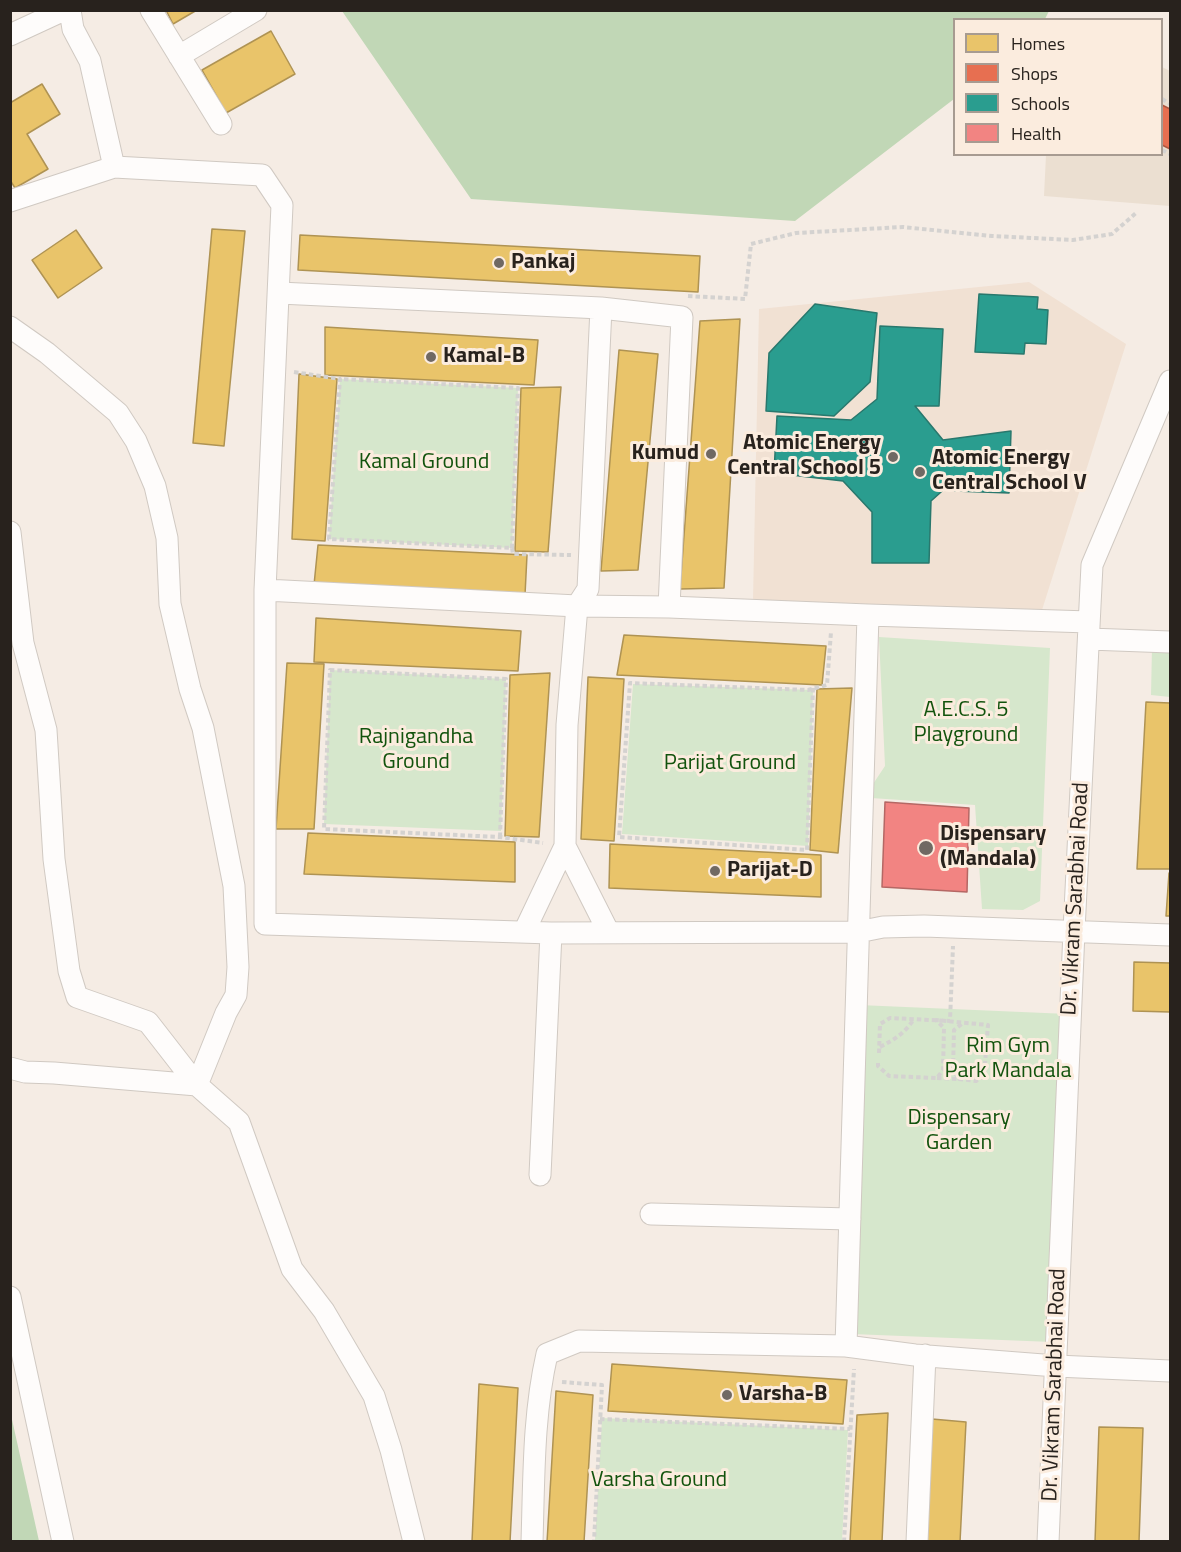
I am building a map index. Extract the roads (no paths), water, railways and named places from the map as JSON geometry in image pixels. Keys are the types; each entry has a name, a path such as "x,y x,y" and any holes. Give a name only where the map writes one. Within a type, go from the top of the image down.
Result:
{"street":[{"path":"10,36 64,10"},
{"path":"70,10 73,29 90,61 114,167"},
{"path":"151,10 220,124"},
{"path":"179,56 256,10"},
{"path":"10,201 114,167 262,175 282,205 265,590 265,924 551,933 858,932 883,927 954,927 1170,935"},
{"path":"279,293 601,309 682,318 669,606"},
{"path":"524,932 565,846 567,725 577,606 588,590 601,309"},
{"path":"10,327 47,353 118,413 136,441 155,486 167,538 170,604 190,689 202,728 234,886 238,968 236,995 226,1013 197,1085"},
{"name":"Dr. Vikram Sarabhai Road","path":"1048,1542 1092,565 1170,381"},
{"path":"10,532 23,643 45,730 54,860 69,971 77,997 148,1022 197,1085 239,1122 292,1269 324,1311 374,1396 391,1450 414,1542"},
{"path":"265,590 577,606 669,606 868,615 1089,630 1170,642"},
{"path":"850,1347 850,1219 868,615"},
{"path":"565,846 609,933"},
{"path":"540,1175 551,933"},
{"path":"10,1068 25,1072 197,1085"},
{"path":"651,1214 850,1219"},
{"path":"10,1297 18,1367 63,1542"},
{"path":"532,1542 537,1409 547,1354 579,1341 850,1347 1056,1366 1170,1371"},
{"path":"917,1542 926,1355"}],"place":[{"name":"Pankaj","path":"499,263"},
{"name":"Kamal-B","path":"431,357"},
{"name":"Kumud","path":"711,454"},
{"name":"Atomic Energy Central School 5","path":"893,457"},
{"name":"Atomic Energy Central School V","path":"920,472"},
{"name":"Dispensary (Mandala)","path":"926,848"},
{"name":"Parijat-D","path":"715,871"},
{"name":"Varsha-B","path":"727,1395"}],"park label":[{"name":"Kamal Ground","path":"424,463"},
{"name":"A.E.C.S. 5 Playground","path":"966,724"},
{"name":"Rajnigandha Ground","path":"416,750"},
{"name":"Parijat Ground","path":"730,764"},
{"name":"Rim Gym Park Mandala","path":"1008,1060"},
{"name":"Dispensary Garden","path":"959,1132"},
{"name":"Varsha Ground","path":"659,1481"}]}
